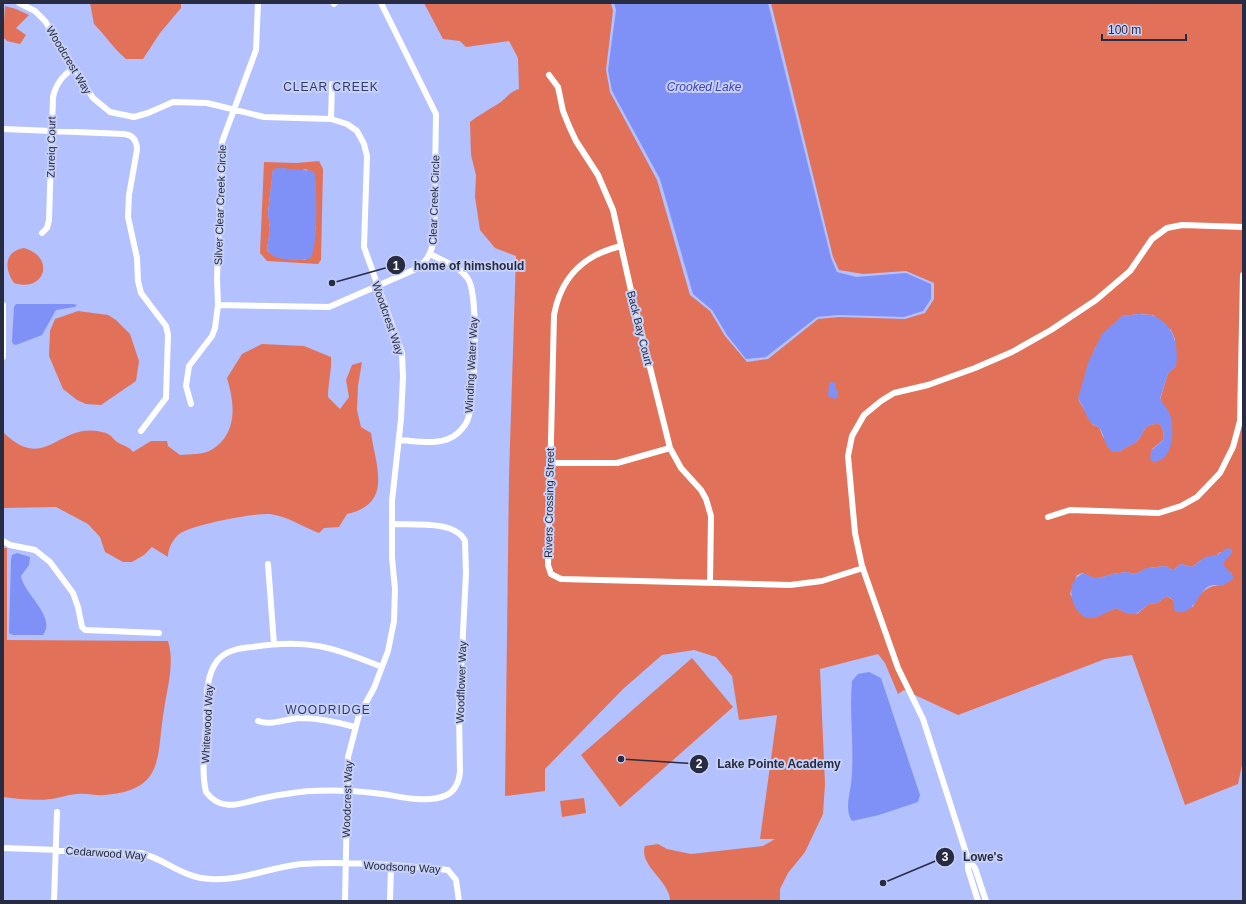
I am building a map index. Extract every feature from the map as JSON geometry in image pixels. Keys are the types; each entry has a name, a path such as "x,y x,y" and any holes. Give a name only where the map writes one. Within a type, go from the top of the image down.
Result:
{"street":[{"name":"Woodcrest Way","path":"19,3 36,11 46,21 93,98 110,112 121,115 141,116 173,102 207,103 264,117 331,119 340,121 351,127 361,137 366,149 364,248 402,353 403,377 399,440 394,475 392,524 394,615 390,645 382,667 355,726 348,757 346,792 345,901"},
{"name":"Silver Clear Creek Circle","path":"191,404 186,386 189,366 212,336 215,328 218,305 217,279 220,150 223,138 256,50 258,3"},
{"name":"Clear Creek Circle","path":"218,305 329,307 416,269 421,266 430,254 434,240 436,114 380,3"},
{"name":"Zureiq Court","path":"42,233 47,228 49,220 51,131 54,91 62,77 74,68"},
{"name":"Back Bay Court","path":"549,75 558,87 563,111 576,141 598,175 613,210 670,448 681,468 701,490 706,500 711,516 710,583"},
{"path":"331,119 332,84"},
{"path":"3,130 124,134 131,136 136,143 137,150 129,195 128,217 137,258 138,281 141,293 166,326 168,335 166,398 140,431"},
{"path":"978,901 968,869 968,859 923,719 898,668 863,568 855,533 848,456 852,436 864,415 881,401 894,393 928,385 975,368 1012,352 1051,330 1096,300 1130,271 1152,239 1166,228 1182,225 1243,227"},
{"name":"Rivers Crossing Street","path":"621,246 605,250 585,262 564,283 557,299 554,315 550,463 548,565 551,574 561,579 790,585 822,581 863,568"},
{"name":"Winding Water Way","path":"399,440 446,441 457,434 466,424 471,408 474,353 473,292 471,284 464,274 454,266 430,254"},
{"path":"1048,517 1070,510 1159,513 1181,506 1197,497 1220,473 1233,447 1240,421 1243,275"},
{"path":"3,305 3,357"},
{"path":"550,463 617,463 670,448"},
{"name":"Woodflower Way","path":"346,792 432,798 451,793 459,781 459,712 466,573 465,541 456,531 442,526 392,524"},
{"path":"3,541 10,545 35,550 50,562 73,592 82,627 85,630 159,633"},
{"path":"268,564 274,644"},
{"name":"Whitewood Way","path":"346,792 292,793 229,806 219,803 206,792 204,762 207,688 212,671 218,660 228,652 236,649 274,644 326,646 382,667"},
{"path":"258,721 270,724 294,719 314,718 355,726"},
{"path":"54,901 56,812"},
{"name":"Cedarwood Way","path":"3,848 141,853 154,857 178,872 211,880 234,878 300,864 346,864"},
{"path":"968,859 975,868 986,901"},
{"name":"Woodsong Way","path":"346,864 448,870 456,880 459,901"},
{"path":"390,901 391,866"}],"shaded area":[{"path":"90,3 181,3 181,8 160,33 143,59 126,59 94,24"},
{"path":"424,3 611,3 613,11 606,70 610,92 657,180 690,295 710,311 725,336 747,362 768,359 818,319 839,317 905,319 925,313 934,299 934,283 906,271 863,274 839,270 833,257 771,3 1243,3 1243,760 1238,784 1185,805 1132,655 1105,659 958,715 904,690 898,694 885,663 878,654 820,669 825,784 823,814 805,852 788,873 780,889 780,901 670,901 666,887 646,860 644,853 645,846 658,844 667,849 691,854 763,846 775,839 760,839 777,715 739,720 732,676 716,657 694,650 662,655 623,689 545,769 545,791 505,796 509,476 516,256 495,248 480,230 475,197 476,175 471,155 470,122 519,89 518,58 509,41 466,47 460,41 443,39","holes":["1139,314 1153,315 1171,330 1175,339 1176,366 1168,373 1160,400 1166,410 1169,421 1171,443 1151,450 1163,440 1163,431 1161,426 1159,424 1153,424 1149,425 1145,429 1135,443 1124,448 1120,452 1103,437 1099,427 1093,425 1078,399 1095,348 1122,316","1220,552 1227,557 1223,563 1224,567 1232,574 1223,585 1213,586 1201,593 1193,607 1174,606 1175,603 1173,600 1167,596 1157,603 1149,604 1137,614 1129,614 1116,608 1093,618 1081,613 1070,594 1077,575 1083,573 1093,578 1099,578 1126,572 1135,574 1148,568 1165,566 1173,570 1181,564 1192,567 1201,560 1217,555"]},
{"path":"5,6 29,15 16,28 26,35 20,44 7,41 3,37"},
{"path":"319,161 323,169 321,260 318,264 267,261 260,253 264,162 296,163","holes":["280,168 299,171 306,169 315,177 316,229 306,260 287,259 268,252 267,249 270,229 268,212 273,170"]},
{"path":"24,248 34,252 40,259 43,266 43,273 39,279 33,283 25,285 14,283 7,267 9,257 17,250"},
{"path":"78,311 108,315 116,320 130,334 139,361 136,381 101,405 86,404 77,400 63,389 49,356 50,331 55,319"},
{"path":"3,332 4,433 18,444 30,448 41,448 72,434 83,431 97,431 108,434 117,442 128,447 133,452 151,441 167,441 168,446 180,455 208,452 220,443 226,436 230,427 233,408 227,378 242,354 262,344 304,346 331,357 328,397 340,409 349,397 346,380 352,365 362,362 358,386 357,410 361,427 371,433 378,471 376,493 371,502 361,509 347,514 339,527 324,528 319,533 289,519 276,515 250,515 222,520 184,531 172,542 168,557 152,547 144,555 132,562 123,562 105,552 100,537 88,524 56,507 3,508"},
{"path":"3,548 7,548 7,640 168,641 171,667 158,756 154,768 148,778 139,786 125,792 105,795 75,794 40,800 3,797"},
{"path":"692,658 733,707 620,807 581,755"},
{"path":"584,798 586,813 562,817 560,801"}],"water":[{"name":"Crooked Lake","path":"614,3 768,3 831,258 837,272 856,277 906,273 931,284 931,299 923,311 904,317 839,315 817,317 766,357 746,359 727,335 712,310 693,294 660,179 612,91 608,70 616,10"},
{"path":"280,168 314,171 316,229 313,251 309,259 295,260 279,258 272,255 267,249 270,229 268,213 273,169"},
{"path":"16,304 77,305 75,307 56,310 42,335 16,345 13,344 12,341 14,307"},
{"path":"1139,314 1151,315 1161,320 1171,330 1177,351 1176,366 1168,373 1160,399 1171,418 1171,445 1165,457 1154,462 1151,461 1150,457 1152,451 1163,440 1164,435 1159,424 1149,425 1140,438 1133,444 1124,448 1120,452 1112,452 1107,446 1099,427 1091,422 1078,399 1088,363 1102,334 1122,316"},
{"path":"829,383 836,383 835,388 838,391 838,396 835,399 828,396"},
{"path":"1228,548 1232,549 1232,553 1223,563 1234,578 1221,585 1212,585 1207,587 1190,609 1186,611 1176,612 1174,609 1174,601 1167,596 1157,603 1149,604 1136,614 1128,614 1116,608 1093,618 1080,614 1072,600 1071,592 1073,584 1077,578 1084,573 1093,578 1099,578 1126,572 1135,574 1147,568 1165,566 1173,570 1181,564 1192,567 1205,557 1217,555"},
{"path":"17,553 30,557 29,565 21,576 23,583 43,613 46,621 46,628 43,635 13,635 9,633 11,560 12,555"},
{"path":"869,672 881,678 920,795 918,802 879,815 852,821 848,808 852,772 852,681 858,674"}],"place":[{"name":"home of himshould","path":"332,283"},
{"name":"Lake Pointe Academy","path":"621,759"},
{"name":"Lowe's","path":"883,883"}],"district":[{"name":"CLEAR CREEK","path":"331,87"},
{"name":"WOODRIDGE","path":"328,710"}]}
